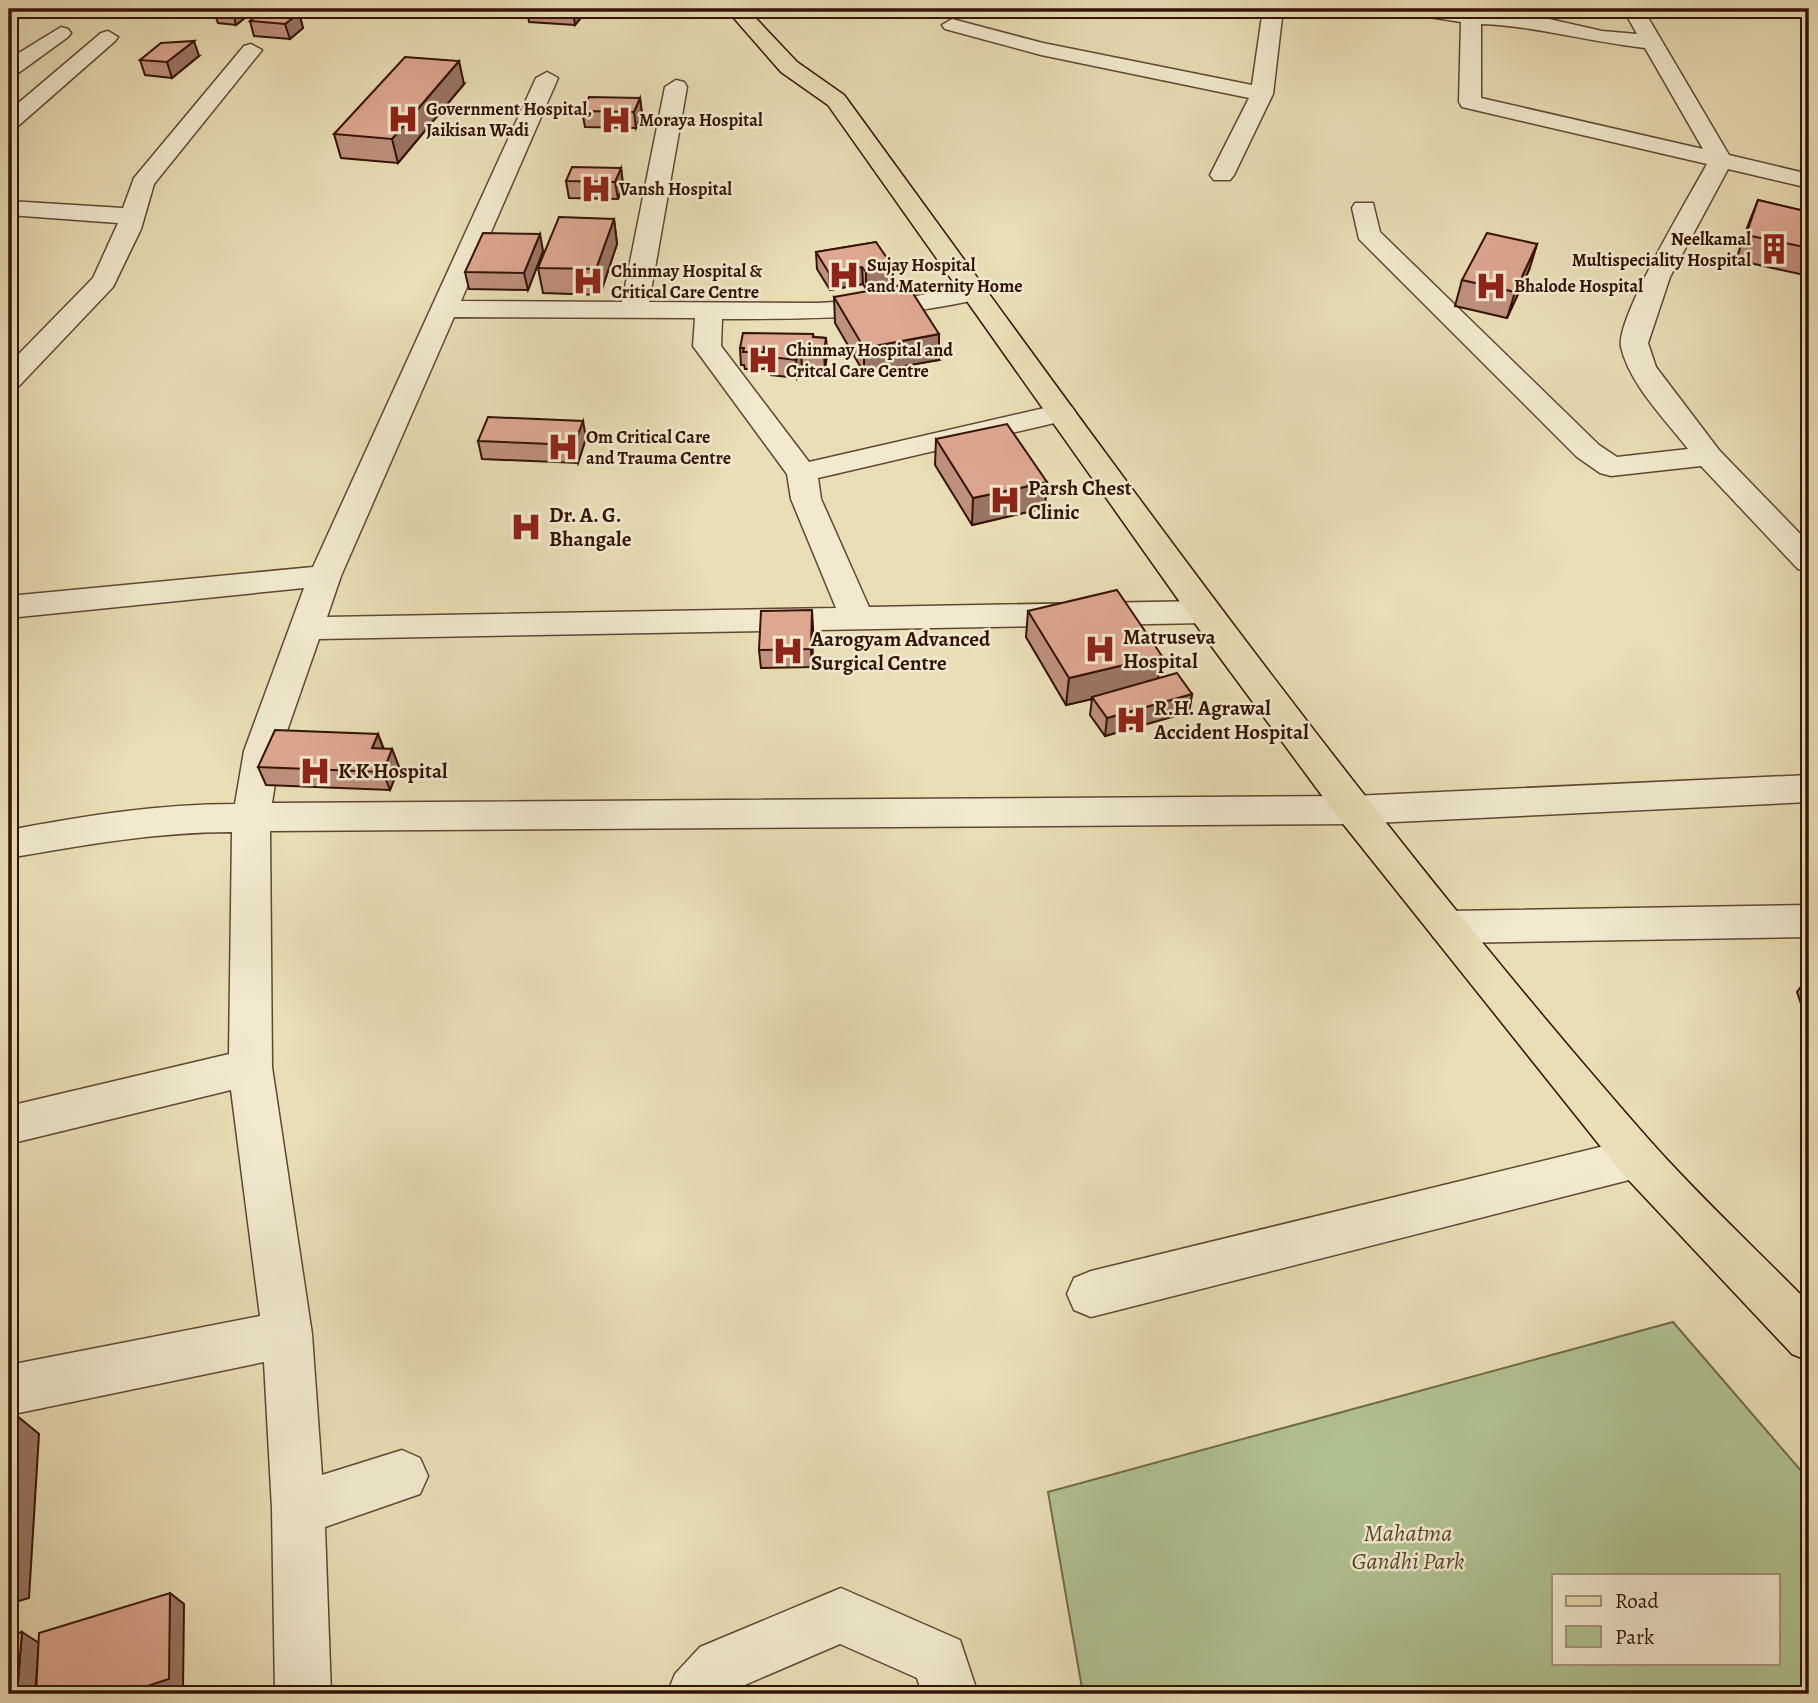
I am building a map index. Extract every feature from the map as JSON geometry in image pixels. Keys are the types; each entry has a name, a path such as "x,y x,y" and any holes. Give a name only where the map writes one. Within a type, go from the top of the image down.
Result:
{"main road":[{"path":"736,9 789,67 836,100 1205,612 1353,810 1637,1158 1809,1337"}],"street":[{"path":"1222,175 1262,93 1273,9"},
{"path":"1416,9 1471,18 1527,20 1602,37 1652,42"},
{"path":"1633,9 1721,161"},
{"path":"1805,9 1809,14"},
{"path":"1471,18 1469,102 1809,181"},
{"path":"952,25 1041,49 1262,93"},
{"path":"9,69 61,33"},
{"path":"9,122 108,37"},
{"path":"9,380 104,281 132,216 142,183 251,50"},
{"path":"303,1694 298,1509 287,1334 250,1067 251,818 262,751 326,576 547,78"},
{"path":"634,310 676,87"},
{"path":"1721,161 1657,277 1634,343 1642,368 1708,456 1809,562"},
{"path":"9,208 132,216"},
{"path":"1364,208 1368,234 1599,459 1611,467 1708,456"},
{"path":"444,309 817,311 907,306 974,292"},
{"path":"709,311 707,346 802,473 806,499 857,618"},
{"path":"802,473 1062,413"},
{"path":"9,607 326,576"},
{"path":"307,628 1205,612"},
{"path":"9,844 108,826 168,819 1353,810 1809,789"},
{"path":"1448,927 1809,921"},
{"path":"9,1125 250,1067"},
{"path":"1091,1294 1637,1158"},
{"path":"9,1391 287,1334"},
{"path":"298,1509 402,1476"},
{"path":"695,1694 720,1667 841,1616 940,1660 950,1694"}],"green space":[{"name":"Mahatma Gandhi Park","path":"1673,1322 1809,1480 1809,1694 1083,1694 1048,1492"}],"building":[{"path":"224,9 244,9 234,17 215,15"},
{"path":"264,10 299,13 285,24 250,21"},
{"path":"194,41 167,62 140,60 161,43"},
{"path":"405,57 459,61 392,139 334,134"},
{"path":"589,97 640,98 634,112 582,111"},
{"path":"572,167 621,168 615,182 566,181"},
{"path":"1758,200 1809,212 1809,248 1746,235"},
{"path":"559,217 614,219 596,269 538,268"},
{"path":"483,233 540,234 524,273 465,272"},
{"path":"1487,233 1537,244 1515,292 1462,280"},
{"path":"876,242 893,267 866,272 862,267 829,273 816,252"},
{"path":"907,284 939,334 864,348 834,297"},
{"path":"743,333 813,334 813,337 826,338 824,352 801,351 796,360 770,357 772,347 764,347 764,352 743,352 744,348 740,348"},
{"path":"488,417 583,421 574,445 478,441"},
{"path":"1007,424 1047,482 973,498 936,439"},
{"path":"1117,590 1162,656 1069,678 1028,611"},
{"path":"812,610 811,649 759,650 761,611"},
{"path":"1177,673 1192,694 1107,718 1092,697"},
{"path":"275,730 378,734 372,748 392,749 383,772 258,767"},
{"path":"16,1415 9,1514 9,1417"},
{"path":"170,1593 169,1679 122,1694 36,1694 39,1633"},
{"path":"22,1632 17,1694 9,1694 9,1636"}],"place":[{"name":"Government Hospital, Jaikisan Wadi","path":"403,119"},
{"name":"Moraya Hospital","path":"616,120"},
{"name":"Vansh Hospital","path":"596,189"},
{"name":"Neelkamal Multispeciality Hospital","path":"1774,249"},
{"name":"Sujay Hospital and Maternity Home","path":"844,275"},
{"name":"Chinmay Hospital & Critical Care Centre","path":"588,281"},
{"name":"Bhalode Hospital","path":"1491,286"},
{"name":"Chinmay Hospital and Critcal Care Centre","path":"763,360"},
{"name":"Om Critical Care and Trauma Centre","path":"563,447"},
{"name":"Parsh Chest Clinic","path":"1005,500"},
{"name":"Dr. A. G. Bhangale","path":"526,527"},
{"name":"Matruseva Hospital","path":"1100,649"},
{"name":"Aarogyam Advanced Surgical Centre","path":"788,651"},
{"name":"R.H. Agrawal Accident Hospital","path":"1131,720"},
{"name":"K K Hospital","path":"315,771"}]}
